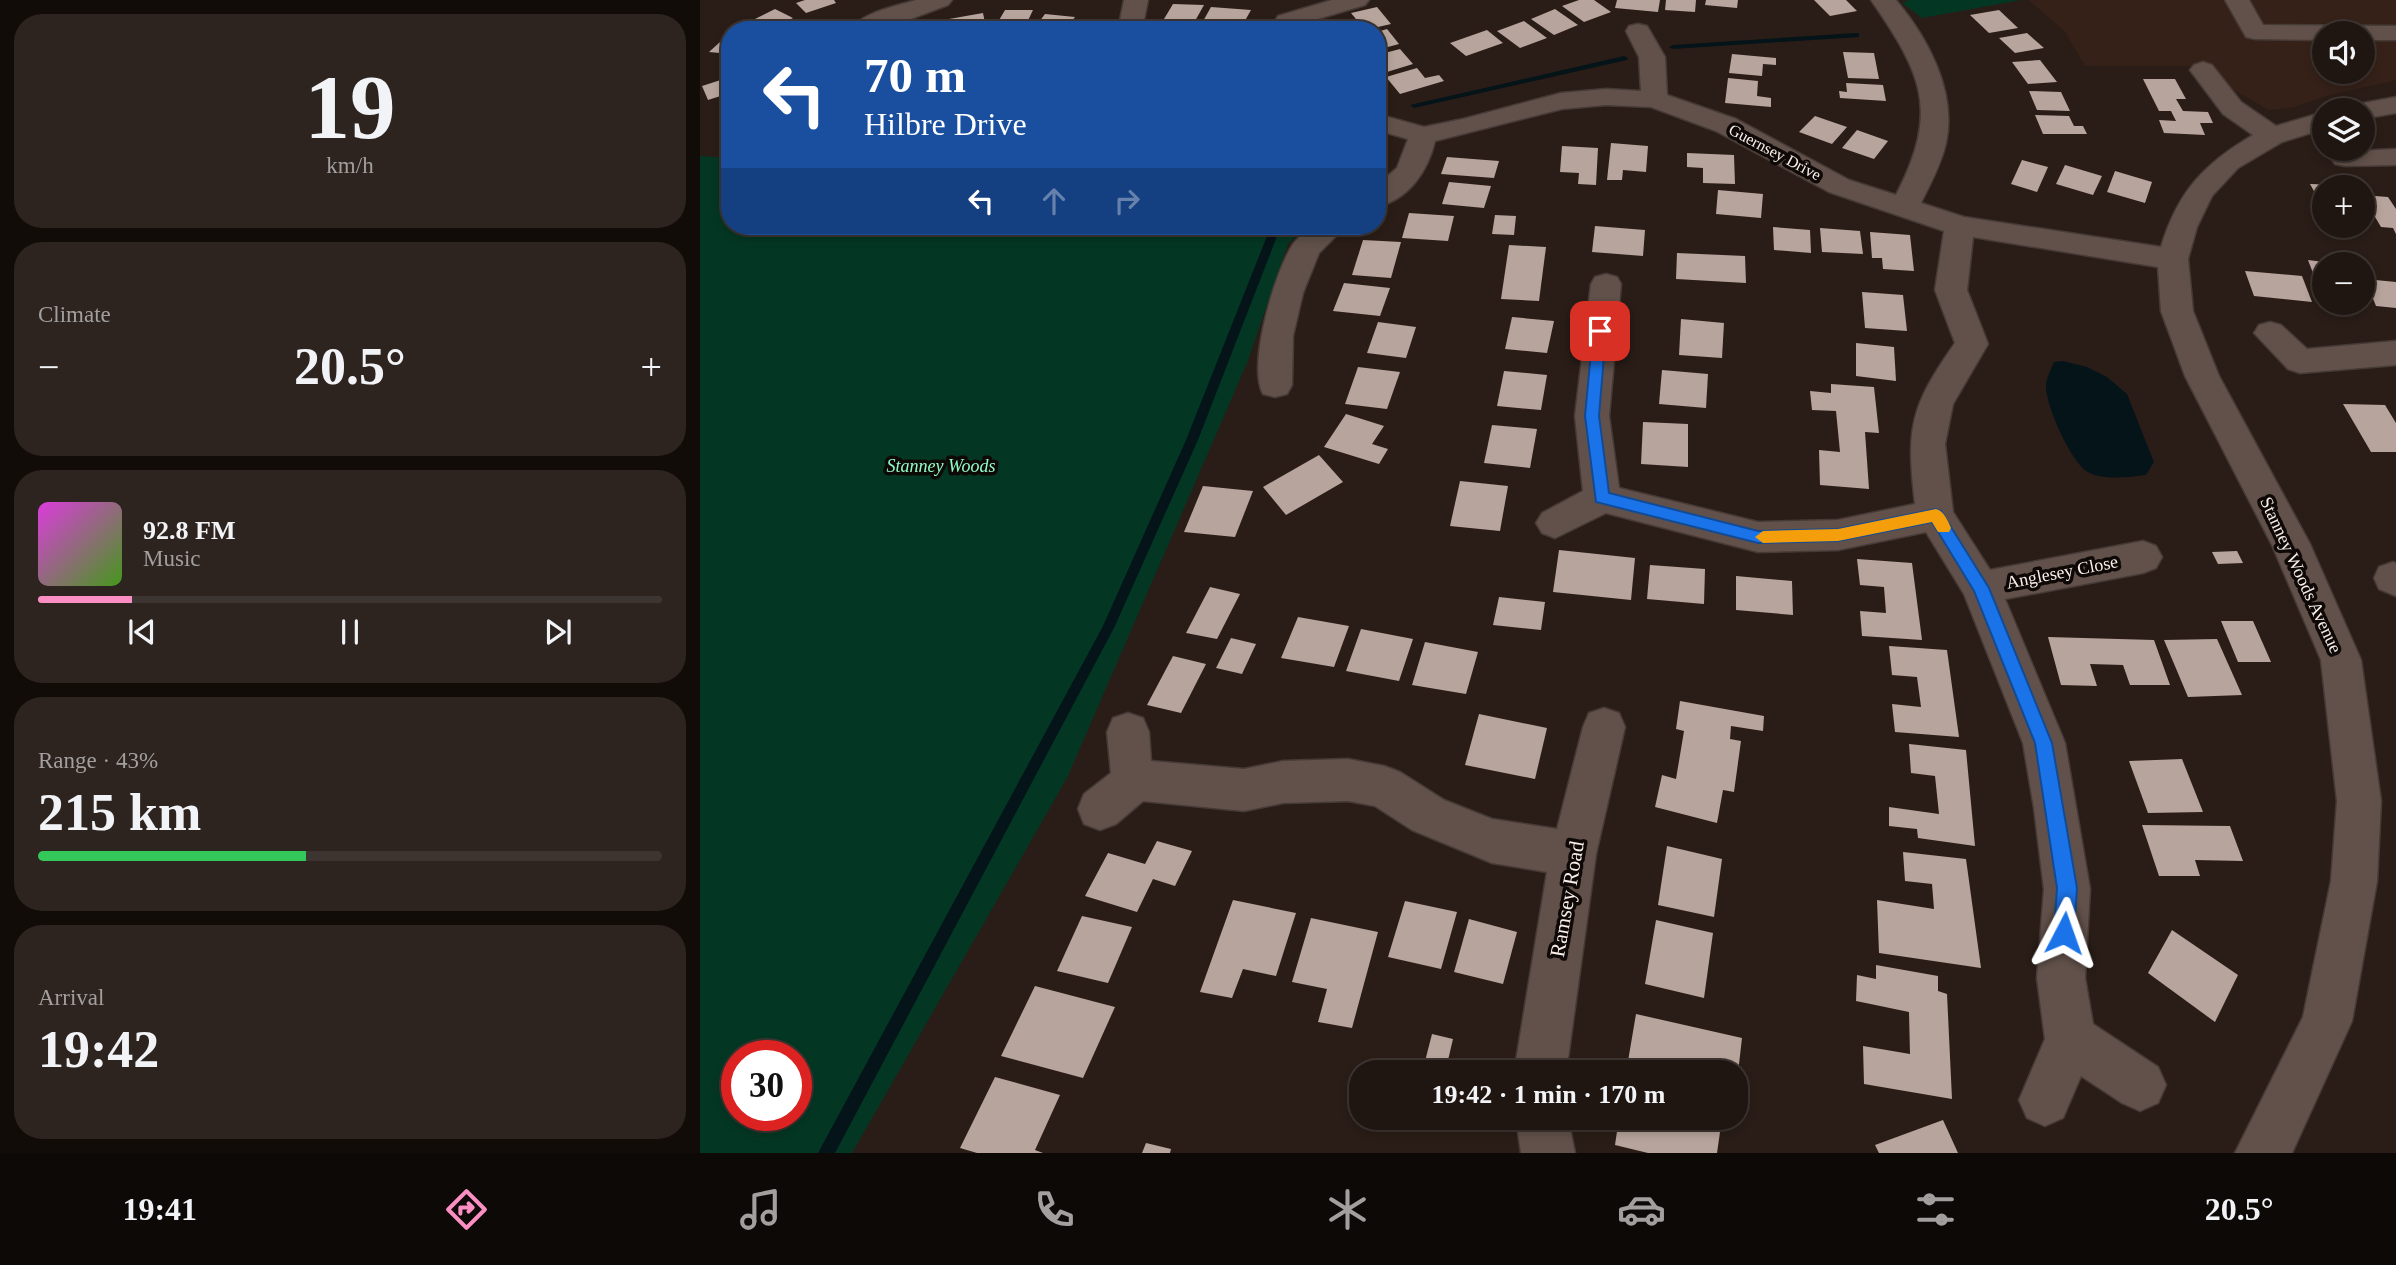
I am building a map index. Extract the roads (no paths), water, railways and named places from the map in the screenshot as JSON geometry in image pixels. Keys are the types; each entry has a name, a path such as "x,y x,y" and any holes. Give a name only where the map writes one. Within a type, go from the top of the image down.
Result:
{"street":[{"path":"880,21 940,0"},
{"path":"1132,21 1136,0"},
{"path":"1269,0 1287,21"},
{"path":"1301,21 1357,0"},
{"path":"1883,0 1903,22 1922,61 1933,104 1934,131 1928,158 1904,208"},
{"path":"2237,0 2255,32 2396,33"},
{"path":"1638,31 1651,57 1654,99"},
{"path":"2203,70 2232,108 2272,136"},
{"name":"Guernsey Drive","path":"1386,125 1423,135 1466,127 1561,101 1606,97 1654,99 1726,125 1839,186 1960,226 2173,259"},
{"path":"2375,109 2396,105"},
{"name":"Stanney Woods Avenue","path":"2262,1153 2279,1125 2327,1021 2354,881 2360,801 2341,660 2291,544 2202,376 2177,311 2173,259 2182,227 2200,192 2228,162 2272,136 2312,124"},
{"path":"1386,192 1408,177 1423,135"},
{"path":"2375,157 2396,157"},
{"path":"1555,523 1602,498 1758,537 1838,535 1936,515 1927,444 1928,429 1943,391 1972,344 1951,290 1960,226"},
{"path":"1275,385 1277,336 1287,293 1306,248 1321,235"},
{"path":"1602,498 1592,416 1606,284"},
{"path":"2270,333 2299,373 2396,354"},
{"name":"Anglesey Close","path":"1936,515 1981,588 2044,743 2067,888 2061,978 2070,1039"},
{"name":"Anglesey Close","path":"1981,588 2143,557"},
{"name":"Ramsey Road","path":"1542,1060 1573,853 1604,727"},
{"path":"1128,732 1130,768 1136,780"},
{"path":"1100,809 1136,780 1244,790 1283,782 1348,780 1384,787 1428,815 1492,841 1573,853"},
{"path":"2045,1100 2070,1039 2140,1085"},
{"path":"1544,1130 1548,1153"}],"waterway":[{"path":"1673,47 1856,35"},
{"path":"1414,105 1624,58"},
{"path":"826,1153 1108,628 1192,440 1272,235"}],"park label":[{"name":"Stanney Woods","path":"941,466"}]}
